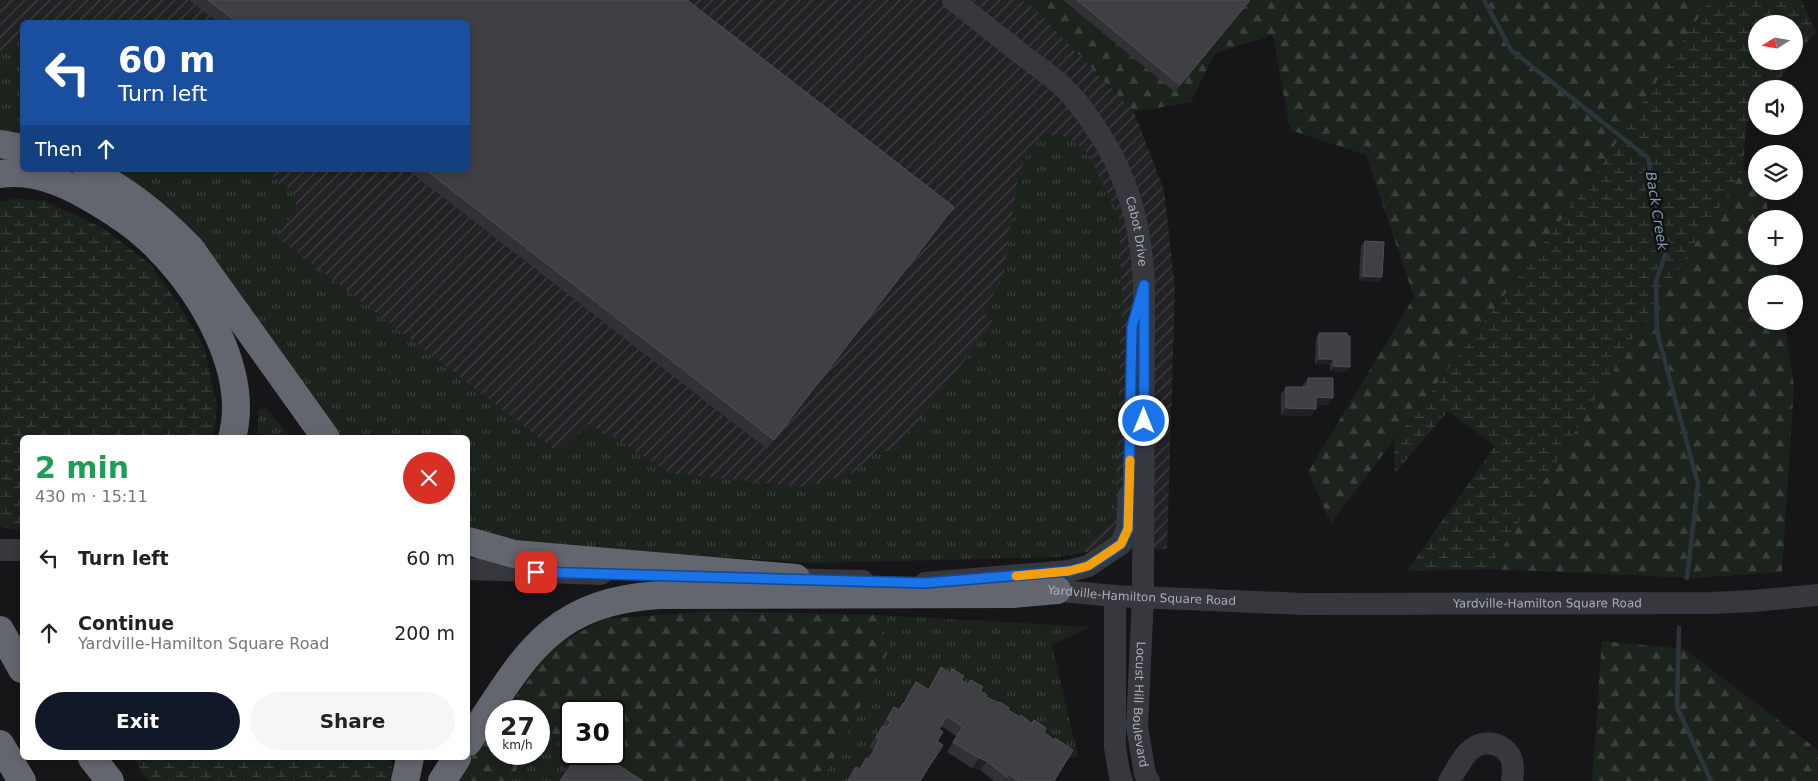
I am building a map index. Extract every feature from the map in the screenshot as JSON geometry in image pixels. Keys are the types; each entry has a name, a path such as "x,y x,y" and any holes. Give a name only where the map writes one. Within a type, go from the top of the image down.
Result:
{"highway":[{"path":"0,144 20,148"},
{"path":"91,172 113,183 140,201 168,225 190,248 324,435"},
{"path":"0,174 24,174 47,178 68,185 106,206 157,246 180,272 200,301 216,332 234,384 236,407 232,435"},
{"path":"470,542 514,554 823,580"},
{"path":"470,739 522,661 540,641 558,626 581,612 606,602 632,597 660,595 1004,594 1057,590"},
{"path":"0,630 20,663"},
{"path":"0,744 22,781"},
{"path":"75,760 88,781"},
{"path":"94,760 110,781"},
{"path":"405,781 410,760"},
{"path":"442,781 456,760"}],"street":[{"name":"Cabot Drive","path":"953,0 1062,86 1085,112 1102,136 1116,162 1129,194 1137,222 1142,251 1144,285 1143,596"},
{"path":"925,583 1069,571 1088,566 1121,544 1128,529 1129,511 1132,327 1144,285"},
{"path":"0,550 20,550"},
{"name":"Yardville-Hamilton Square Road","path":"470,569 925,583 1057,590 1115,596 1303,604 1663,604 1752,601 1818,595"},
{"name":"Locust Hill Boulevard","path":"1115,596 1115,747 1122,781"},
{"name":"Locust Hill Boulevard","path":"1143,596 1137,727 1145,774 1149,781"},
{"path":"1449,781 1469,751 1484,744 1497,744 1507,752 1512,760 1512,781"}],"shaded area":[{"path":"0,0 1022,0 1035,9 1134,112 1164,190 1175,287 1167,549 1087,552 1057,557 470,478 470,435 465,435 196,172 470,172 470,20 20,20 20,86 0,84"}],"green space":[{"path":"1022,0 1710,0 1596,174 1331,523 1308,472 1414,297 1366,155 1290,130 1273,35 1215,53 1191,102 1134,112 1035,9"},
{"path":"1710,0 1801,0 1816,31 1803,48 1803,15 1748,15 1748,70 1786,70 1779,80 1748,80 1748,121 1746,124 1743,171 1636,334 1489,569 1407,571 1495,446 1448,411 1395,473 1394,441 1596,174"},
{"path":"16,38 20,41 20,136 0,131 0,57"},
{"path":"1047,135 1069,137 1088,153 1119,217 1122,297 1115,519 1073,554 1057,557 814,563 516,543 470,532 470,435 341,435 182,224 114,172 267,172 293,192 297,208 277,237 554,449 562,449 588,424 607,433 669,473 804,487 852,473 880,449 893,453 994,322 984,313 1004,273 1018,175 1030,148"},
{"path":"1748,169 1748,200 1766,200 1768,210 1748,210 1748,265 1776,265 1778,275 1748,275 1748,330 1785,330 1794,386 1782,572 1693,578 1489,569 1636,334 1743,171"},
{"path":"14,199 45,201 101,227 150,264 180,306 204,347 217,405 214,435 20,435 20,530 0,527 0,202"},
{"path":"266,408 288,435 257,435 259,410"},
{"path":"715,611 877,615 890,648 822,781 651,781 625,765 625,700 560,700 560,734 550,739 550,700 513,700 553,647 604,619"},
{"path":"877,615 1089,627 1052,645 1078,756 1067,759 935,677 927,689 909,691 884,731 876,736 869,747 873,749 866,762 853,777 849,777 847,781 822,781 890,648"},
{"path":"1602,641 1684,649 1818,750 1818,781 1592,781"},
{"path":"560,734 560,765 570,765 560,781 509,781 520,765 550,765 550,739"},
{"path":"485,739 485,765 520,765 509,781 454,781"},
{"path":"135,760 392,760 392,776 390,781 150,781 143,775"},
{"path":"596,765 625,765 651,781 621,781"}],"building":[{"path":"208,0 687,0 954,207 774,440 429,172 470,172 470,20 234,20"},
{"path":"1077,0 1250,0 1180,85"},
{"path":"1365,241 1384,242 1382,277 1363,276"},
{"path":"1319,333 1347,333 1347,336 1350,336 1350,367 1334,366 1334,359 1319,359"},
{"path":"1308,378 1333,378 1333,398 1316,397 1316,409 1286,408 1286,387 1308,387"},
{"path":"941,667 950,673 952,669 964,676 961,680 968,684 971,680 983,687 980,691 987,695 986,697 1000,702 1009,708 1008,710 1020,717 1021,715 1032,724 1034,720 1046,728 1044,732 1050,737 1054,740 1055,738 1073,750 1054,781 1018,781 1009,774 1007,777 987,761 953,742 963,727 947,716 939,729 943,732 937,741 943,745 920,781 848,780 856,767 860,770 866,758 868,759 873,753 879,740 876,737 883,726 887,728 891,722 887,719 894,707 899,710 916,682 929,690"},
{"path":"571,765 618,765 643,781 560,781"}],"waterway":[{"name":"Back Creek","path":"1484,0 1511,50 1648,158 1666,253 1656,281 1657,332 1698,484 1687,578"},
{"name":"Back Creek","path":"1679,628 1677,707 1711,781"}],"slow traffic":[{"path":"1016,576 1069,571 1088,566 1121,544 1128,529 1130,460"}],"route":[{"path":"536,572 925,583 1069,571 1088,566 1121,544 1128,529 1132,327 1144,285 1144,421"}]}
